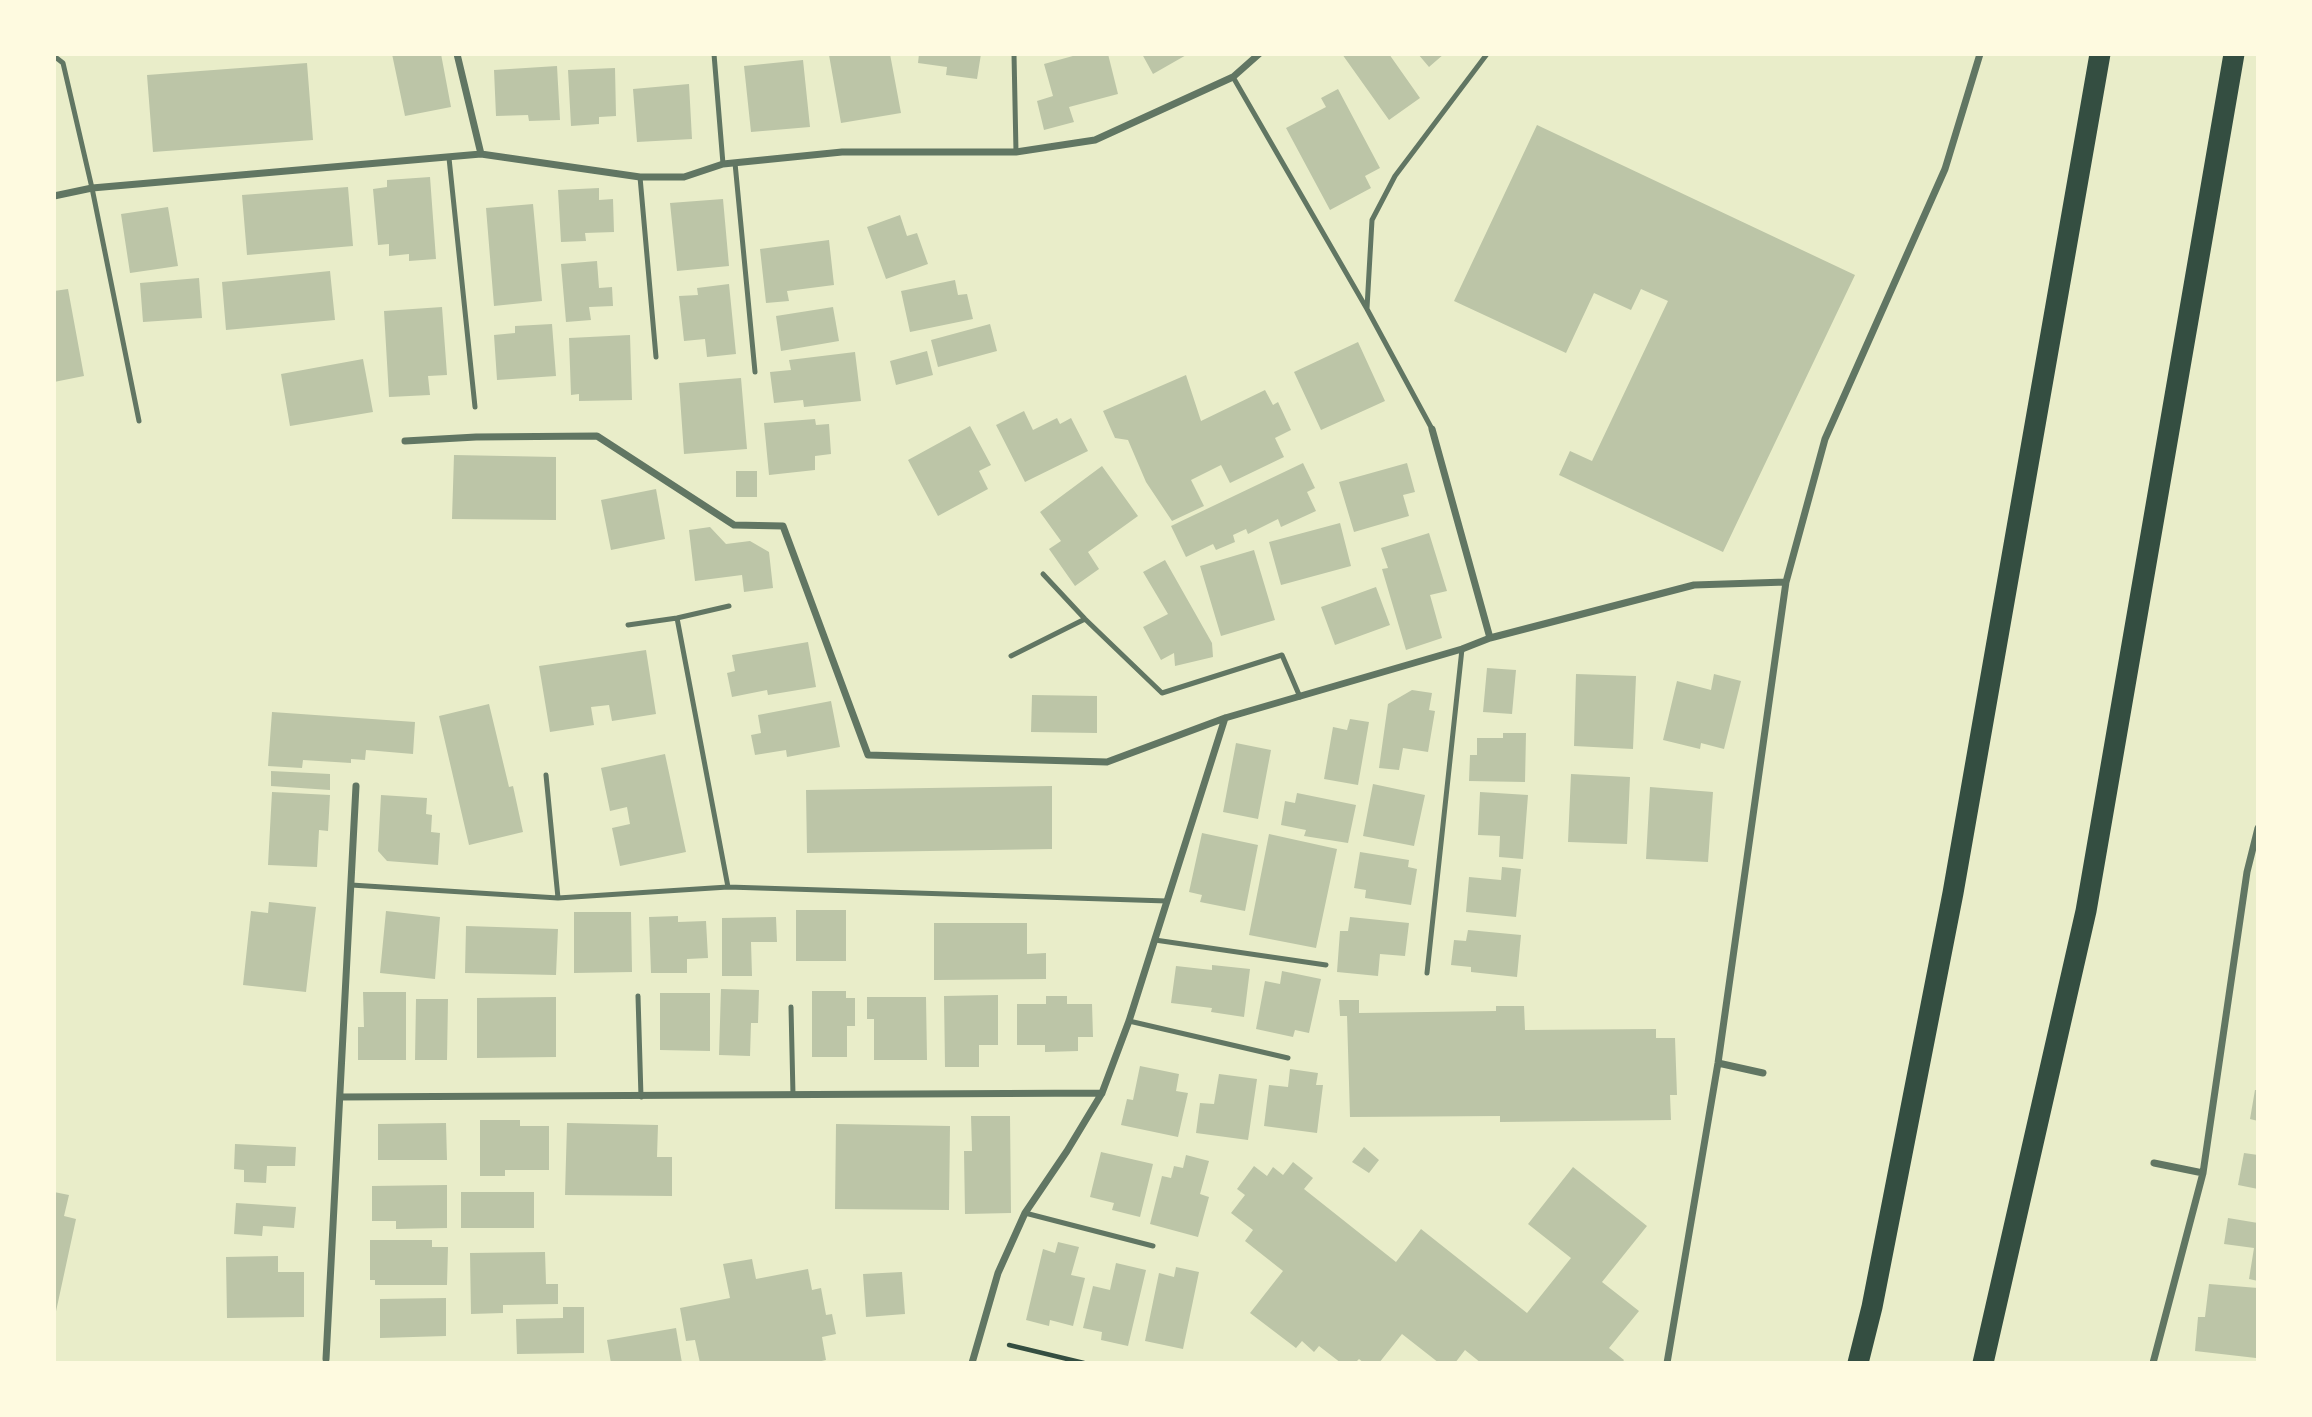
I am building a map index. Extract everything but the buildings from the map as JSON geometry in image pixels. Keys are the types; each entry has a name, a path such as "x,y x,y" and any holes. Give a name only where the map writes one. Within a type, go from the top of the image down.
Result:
{"highway":[{"path":"1858,1363 1872,1307 1953,893 2099,54"},
{"path":"1983,1363 2086,911 2234,54"}],"street":[{"path":"457,54 481,154"},
{"path":"54,196 92,188 481,154 640,177 684,177 723,164 842,152 1016,152 1096,140 1233,78 1259,54"},
{"path":"1667,1363 1718,1063 1786,582 1825,439 1945,169 1980,54"},
{"path":"1432,429 1490,638"},
{"path":"405,441 476,437 597,436 734,526 783,526 868,755 1107,761 1225,718 1462,649 1490,638 1694,585 1786,582"},
{"path":"972,1363 998,1273 1025,1213 1102,1093 1129,1021 1225,718"},
{"path":"326,1359 356,786"},
{"path":"2153,1363 2203,1173 2247,872 2258,828"},
{"path":"1718,1063 1763,1073"},
{"path":"340,1097 1102,1093"},
{"path":"2154,1163 2203,1173"}],"lane":[{"path":"714,54 723,164"},
{"path":"1014,54 1016,152"},
{"path":"1367,309 1372,220 1395,176 1487,54"},
{"path":"54,56 63,63 92,188 139,421"},
{"path":"1233,78 1367,309 1432,429"},
{"path":"449,158 475,407"},
{"path":"735,163 755,372"},
{"path":"640,177 656,358"},
{"path":"1043,574 1162,694 1282,655 1300,697"},
{"path":"628,625 677,618 729,606"},
{"path":"677,618 728,887"},
{"path":"1011,656 1085,619"},
{"path":"1427,973 1462,649"},
{"path":"546,775 558,898"},
{"path":"351,885 558,898 728,887 1167,901"},
{"path":"1154,940 1326,965"},
{"path":"638,996 641,1097"},
{"path":"791,1007 793,1095"},
{"path":"1129,1021 1288,1058"},
{"path":"1025,1213 1153,1246"}],"path":[{"path":"981,1339 1084,1363"}]}
